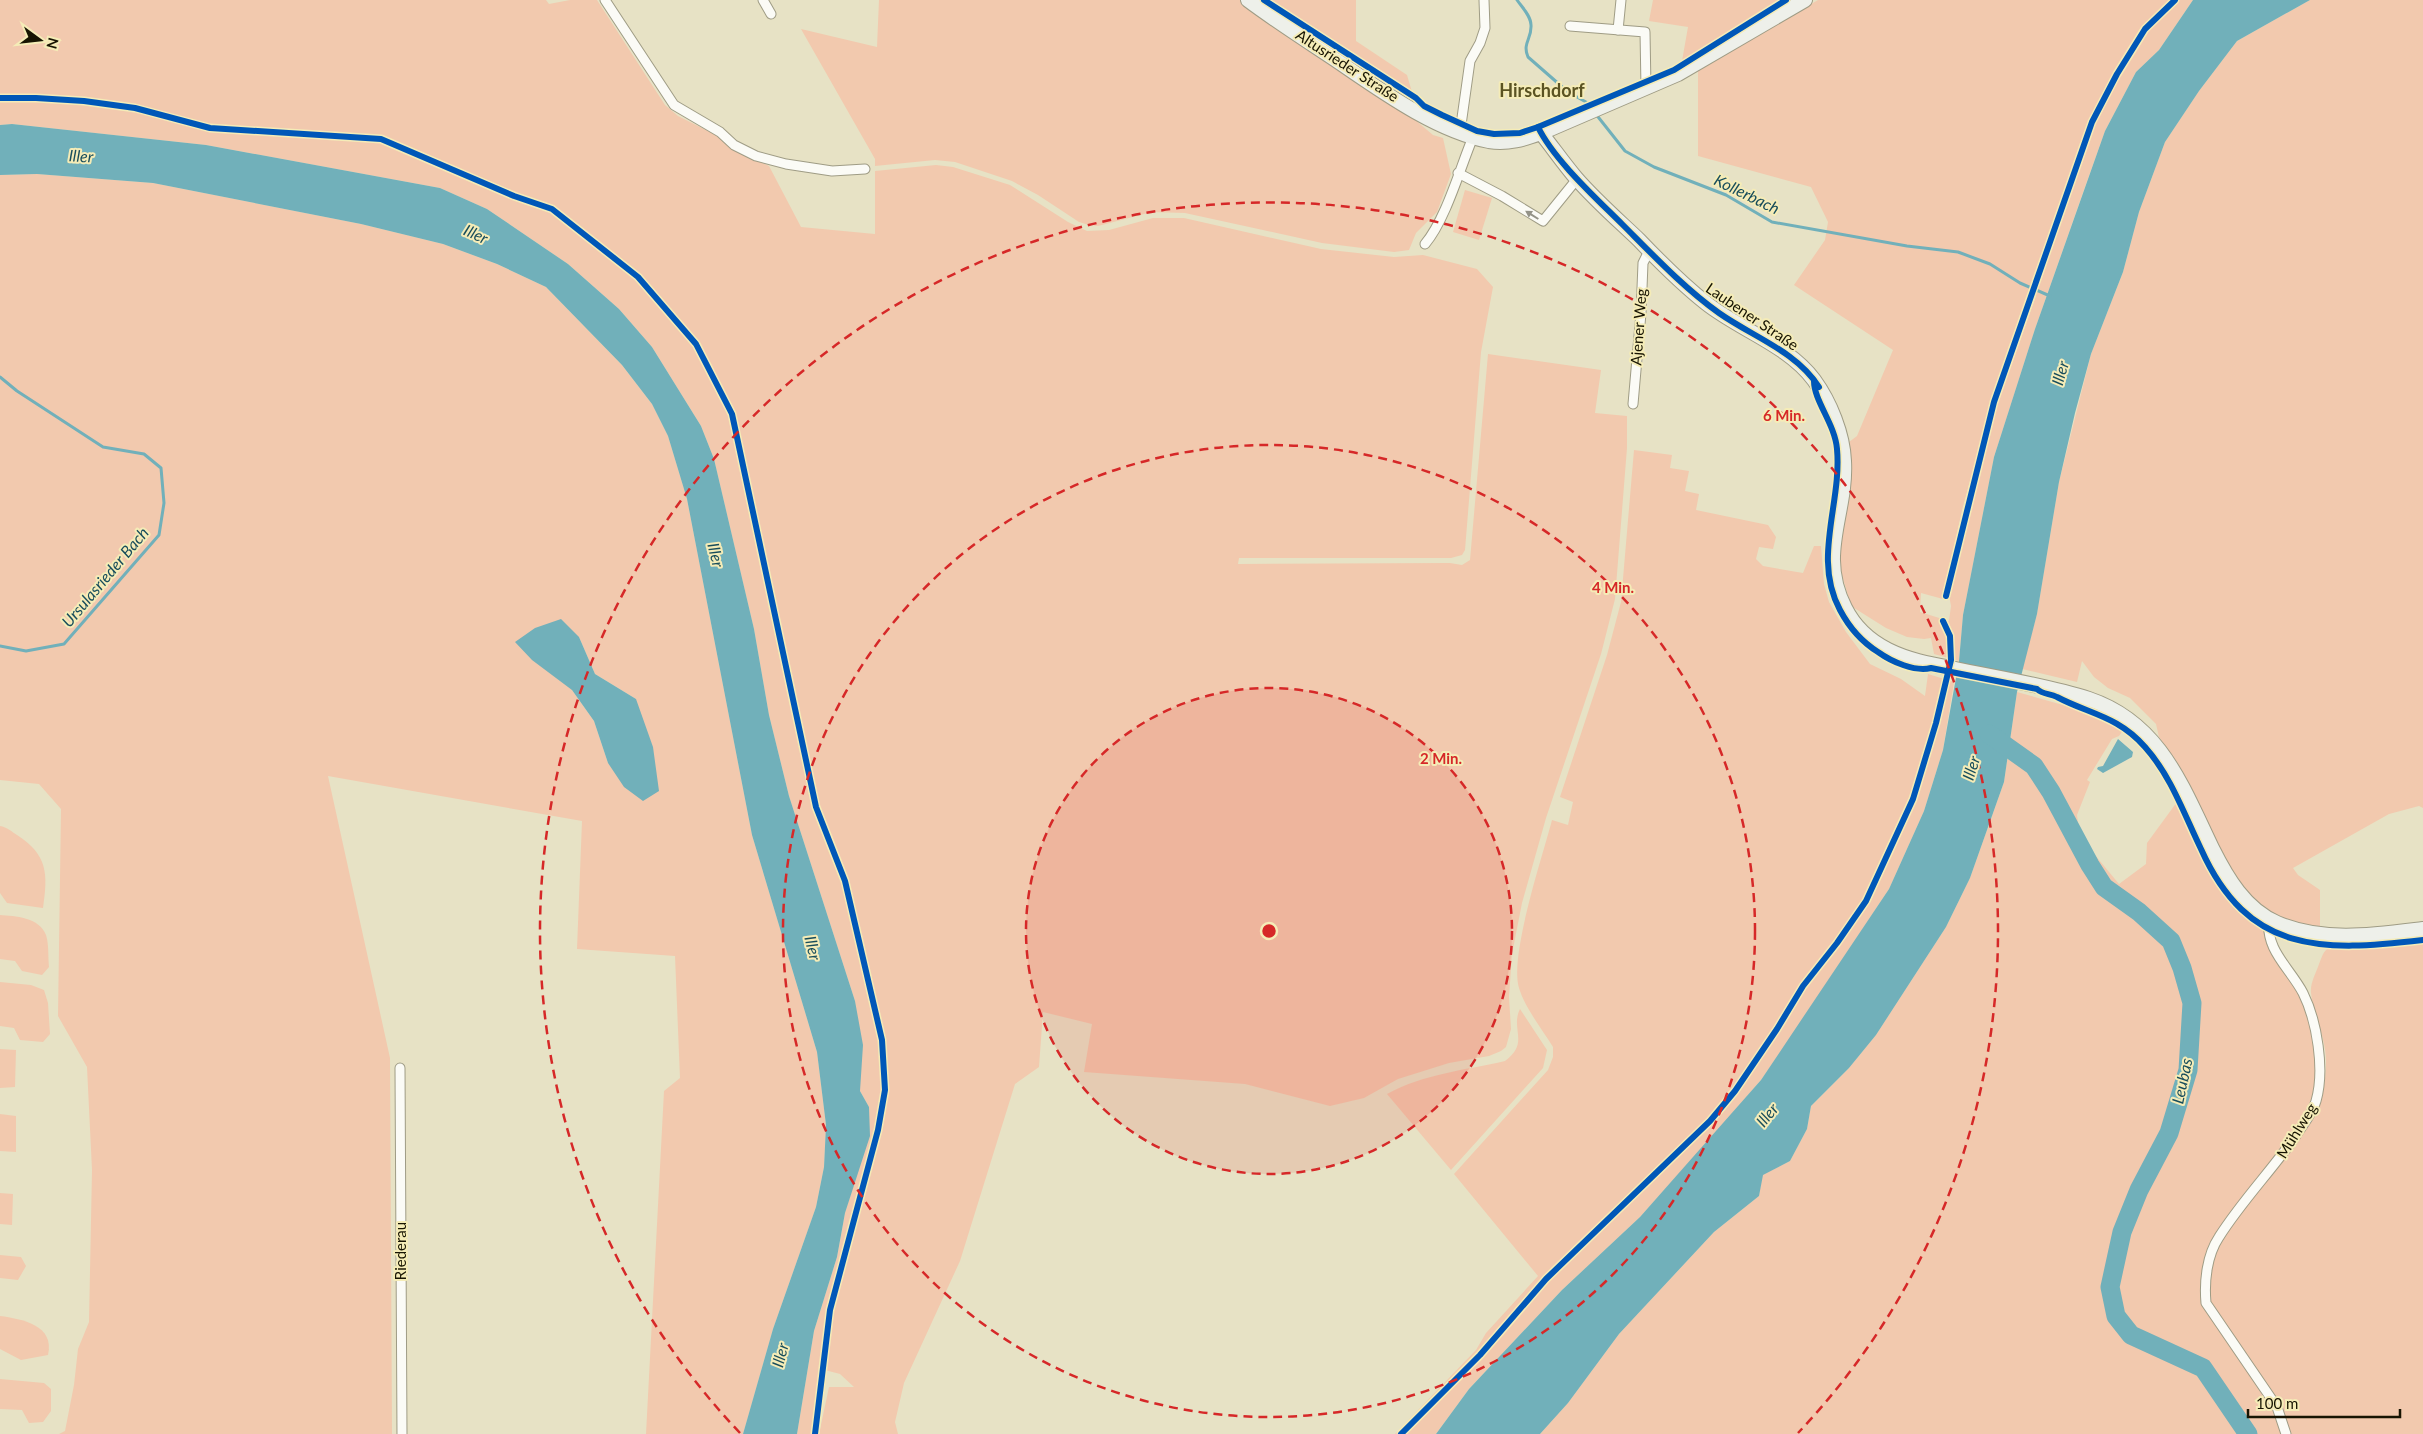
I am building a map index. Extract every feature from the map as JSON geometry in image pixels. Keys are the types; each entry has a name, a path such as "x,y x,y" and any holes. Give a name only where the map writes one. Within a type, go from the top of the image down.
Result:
{"street":[{"path":"605,0 674,105 720,132 734,145 756,156 786,164 832,171 865,169"},
{"path":"763,0 771,14"},
{"name":"Altusrieder Straße","path":"1248,0 1375,87 1439,123 1466,134 1504,142 1520,140 1541,133 1678,74 1806,0"},
{"path":"1425,244 1433,234 1458,173 1466,134 1470,61 1480,43 1485,28 1484,0"},
{"path":"1618,30 1621,0"},
{"path":"1570,26 1645,32 1646,88"},
{"name":"Laubener Straße","path":"1541,133 1577,179 1699,298 1720,314 1783,352 1805,370 1826,399 1843,450 1844,485 1836,526 1832,566 1840,598 1849,616 1868,637 1885,649 1902,656 2073,694 2102,703 2134,722 2165,755 2175,771 2232,885 2249,904 2269,919 2296,930 2324,935 2378,935 2423,929"},
{"path":"1458,173 1502,196 1542,221 1577,179"},
{"name":"Ajener Weg","path":"1633,404 1643,263 1649,251"},
{"name":"Mühlweg","path":"2269,919 2268,930 2274,948 2303,993 2306,1002 2320,1059 2320,1080 2316,1102 2303,1124 2276,1165 2218,1238 2206,1275 2206,1303 2277,1407 2286,1434"},
{"name":"Riederau","path":"400,1068 402,1434"}],"shaded area":[{"path":"0,0 546,0 549,4 570,0 597,0 665,105 678,116 720,137 730,147 769,166 801,227 875,234 875,171 936,165 953,167 1010,185 1068,222 1087,231 1109,230 1153,218 1184,218 1321,249 1394,257 1423,255 1477,269 1493,287 1481,352 1465,550 1462,555 1451,558 1239,558 1238,564 1450,563 1462,565 1470,560 1488,354 1601,370 1595,413 1627,416 1627,448 1615,599 1601,654 1546,818 1522,903 1512,954 1509,997 1511,1029 1506,1047 1489,1056 1449,1063 1398,1079 1364,1098 1330,1106 1245,1084 1084,1072 1092,1024 1043,1012 1039,1067 1015,1084 960,1261 904,1383 895,1422 898,1434 819,1434 829,1387 854,1387 840,1374 821,1369 811,1434 797,1434 814,1331 837,1257 869,1107 860,1091 855,1001 789,796 769,715 754,629 714,459 701,426 652,347 619,309 568,264 487,209 440,188 206,145 12,124 0,125"},
{"path":"879,0 1240,0 1262,17 1407,113 1433,135 1443,138 1451,174 1437,212 1416,233 1409,250 1394,252 1322,243 1185,213 1152,212 1098,226 1089,225 1079,222 1038,195 1012,181 955,162 935,160 875,166 875,159 801,29 877,47"},
{"path":"1269,0 1356,0 1356,41 1407,75 1412,92 1381,74"},
{"path":"1653,0 1780,0 1682,61 1688,27 1649,21"},
{"path":"1818,0 2193,0 2159,50 2136,72 2105,131 2086,184 2035,329 1994,457 1963,615 1959,661 1934,654 1931,638 1907,637 1886,628 1851,606 1839,565 1842,528 1852,474 1849,442 1857,436 1893,350 1794,285 1825,240 1828,222 1811,187 1698,156 1698,71","holes":["2076,156 2081,161 2045,263 2037,271","2029,292 2036,296 1998,402 1968,511 1949,595 1951,606 1949,621 1920,612 1921,593 1943,599 1962,510 1992,402"]},
{"path":"2310,0 2423,0 2423,808 2419,806 2389,814 2293,868 2298,875 2320,890 2320,929 2292,922 2270,912 2249,896 2227,865 2182,770 2159,737 2156,724 2130,698 2108,688 2094,677 2082,661 2077,682 2022,669 2037,614 2059,482 2091,354 2123,272 2139,212 2165,142 2199,91 2237,41"},
{"path":"37,174 153,183 361,224 443,244 497,264 546,287 622,365 652,404 668,436 687,499 752,835 817,1052 826,1125 824,1167 816,1207 773,1329 743,1434 646,1434 664,1091 680,1078 675,956 577,949 582,821 328,776 390,1058 392,1434 59,1434 65,1431 74,1385 78,1349 89,1322 92,1170 87,1067 58,1016 61,809 39,784 0,780 0,175","holes":["579,637 595,674 636,699 608,763 594,721 572,690"]},
{"path":"1465,190 1492,198 1479,240 1453,232"},
{"path":"1634,450 1672,455 1670,468 1689,471 1685,491 1699,494 1696,510 1768,525 1776,537 1773,549 1759,547 1756,559 1763,566 1803,573 1814,546 1821,546 1824,584 1829,602 1846,632 1870,664 1901,679 1925,696 1928,674 1954,682 1943,750 1924,811 1889,889 1761,1080 1640,1217 1562,1290 1469,1389 1436,1434 1395,1434 1476,1350 1486,1333 1538,1276 1454,1174 1548,1070 1553,1057 1553,1047 1529,1011 1519,988 1517,973 1519,953 1528,905 1552,820 1568,825 1573,802 1560,797 1607,655 1621,602"},
{"path":"2017,692 2098,715 2123,730 2119,736 2112,739 2087,780 2090,782 2077,815 2080,837 2119,884 2146,864 2147,843 2177,802 2211,876 2235,907 2264,931 2276,958 2300,996 2312,1031 2318,1059 2313,1101 2300,1122 2308,1127 2322,1096 2325,1079 2325,1052 2312,1001 2311,989 2324,953 2329,948 2368,949 2423,944 2423,1434 1540,1434 1568,1403 1619,1334 1714,1232 1759,1196 1762,1175 1790,1161 1807,1129 1811,1106 1849,1068 1876,1035 1946,927 1970,878 2004,782"},
{"path":"0,826 5,827 27,842 40,858 44,866 45,875 43,908 7,903 0,893"},
{"path":"0,915 26,919 38,924 43,929 48,942 49,967 42,975 22,971 15,961 0,959"},
{"path":"0,982 31,985 44,990 48,1003 50,1034 43,1042 20,1040 14,1028 0,1026"},
{"path":"1520,1009 1547,1050 1543,1068 1451,1170 1387,1094 1430,1077 1505,1061 1512,1054 1518,1042 1517,1023"},
{"path":"0,1049 16,1050 15,1087 0,1088"},
{"path":"0,1114 16,1116 16,1152 0,1151"},
{"path":"0,1193 13,1194 12,1225 0,1224"},
{"path":"0,1255 21,1257 26,1266 18,1280 0,1278"},
{"path":"0,1316 27,1322 42,1330 47,1337 49,1345 48,1355 21,1360 0,1349"},
{"path":"0,1379 44,1383 51,1389 51,1411 43,1422 29,1423 22,1410 0,1409"}],"water":[{"name":"Iller","path":"2193,0 2310,0 2237,41 2199,91 2165,142 2139,212 2123,272 2091,354 2075,413 2059,482 2037,614 2017,692 2004,782 1970,878 1946,927 1876,1035 1849,1068 1811,1106 1807,1129 1790,1161 1763,1175 1759,1196 1714,1232 1619,1334 1568,1403 1540,1434 1436,1434 1469,1389 1562,1290 1640,1217 1761,1080 1889,889 1924,811 1943,750 1959,661 1963,615 1994,457 2035,329 2105,131 2136,72 2159,50"},
{"name":"Iller","path":"12,124 206,145 440,188 487,209 568,264 619,309 652,347 701,426 714,459 754,629 769,715 789,796 855,1001 863,1045 860,1091 869,1107 870,1136 845,1213 837,1257 814,1331 797,1434 743,1434 773,1329 816,1207 824,1167 826,1125 817,1052 752,835 687,499 668,436 652,404 622,365 546,287 497,264 443,244 361,224 153,183 37,174 0,175 0,125"},
{"path":"561,619 579,637 595,674 636,699 653,747 659,791 643,801 624,787 608,763 594,721 572,690 532,660 515,642 535,628"},
{"path":"2118,739 2133,752 2132,757 2103,773 2097,769 2103,766"}],"waterway":[{"name":"Kollerbach","path":"1517,0 1531,22 1531,30 1526,48 1528,57 1568,92 1586,102 1591,108"},
{"name":"Kollerbach","path":"1595,113 1625,151 1654,167 1726,195 1772,222 1907,246 1958,252 1990,264 2020,283 2050,296"},
{"name":"Ursulasrieder Bach","path":"0,377 17,391 103,447 144,454 161,468 164,503 159,535 64,644 26,651 0,646"},
{"name":"Leubas","path":"1989,734 2034,766 2051,792 2090,865 2104,887 2139,912 2171,941 2182,968 2192,1003 2188,1070 2169,1133 2139,1190 2122,1232 2110,1287 2116,1316 2131,1335 2203,1368 2248,1434"}],"cycle path":[{"path":"1264,0 1416,98 1424,106 1477,131 1494,134 1520,133 1538,127 1674,70 1786,0"},
{"path":"1946,596 1994,402 2092,122 2117,74 2145,29 2175,0"},
{"path":"0,98 84,101 135,108 210,128 381,139 514,196 552,209 638,277 696,344 732,414 816,807 845,881 882,1040 885,1090 878,1130 830,1310 815,1434"},
{"path":"1538,127 1545,140 1576,178 1681,282 1732,322 1786,354 1809,374 1819,387"},
{"path":"1814,381 1817,397 1833,431 1837,449 1836,490 1828,551 1828,571 1832,590 1840,610 1861,639 1897,663 1918,669 1931,668 2037,689 2124,728 2145,747 2162,770 2220,884 2241,909 2265,927 2292,938 2321,944 2352,946 2423,940"},
{"path":"1401,1434 1480,1355 1546,1279 1710,1121 1735,1091 1777,1029 1803,986 1837,943 1866,901 1913,799 1936,723 1951,660 1950,636 1943,621"}],"district":[{"name":"Hirschdorf","path":"1542,91"}]}
